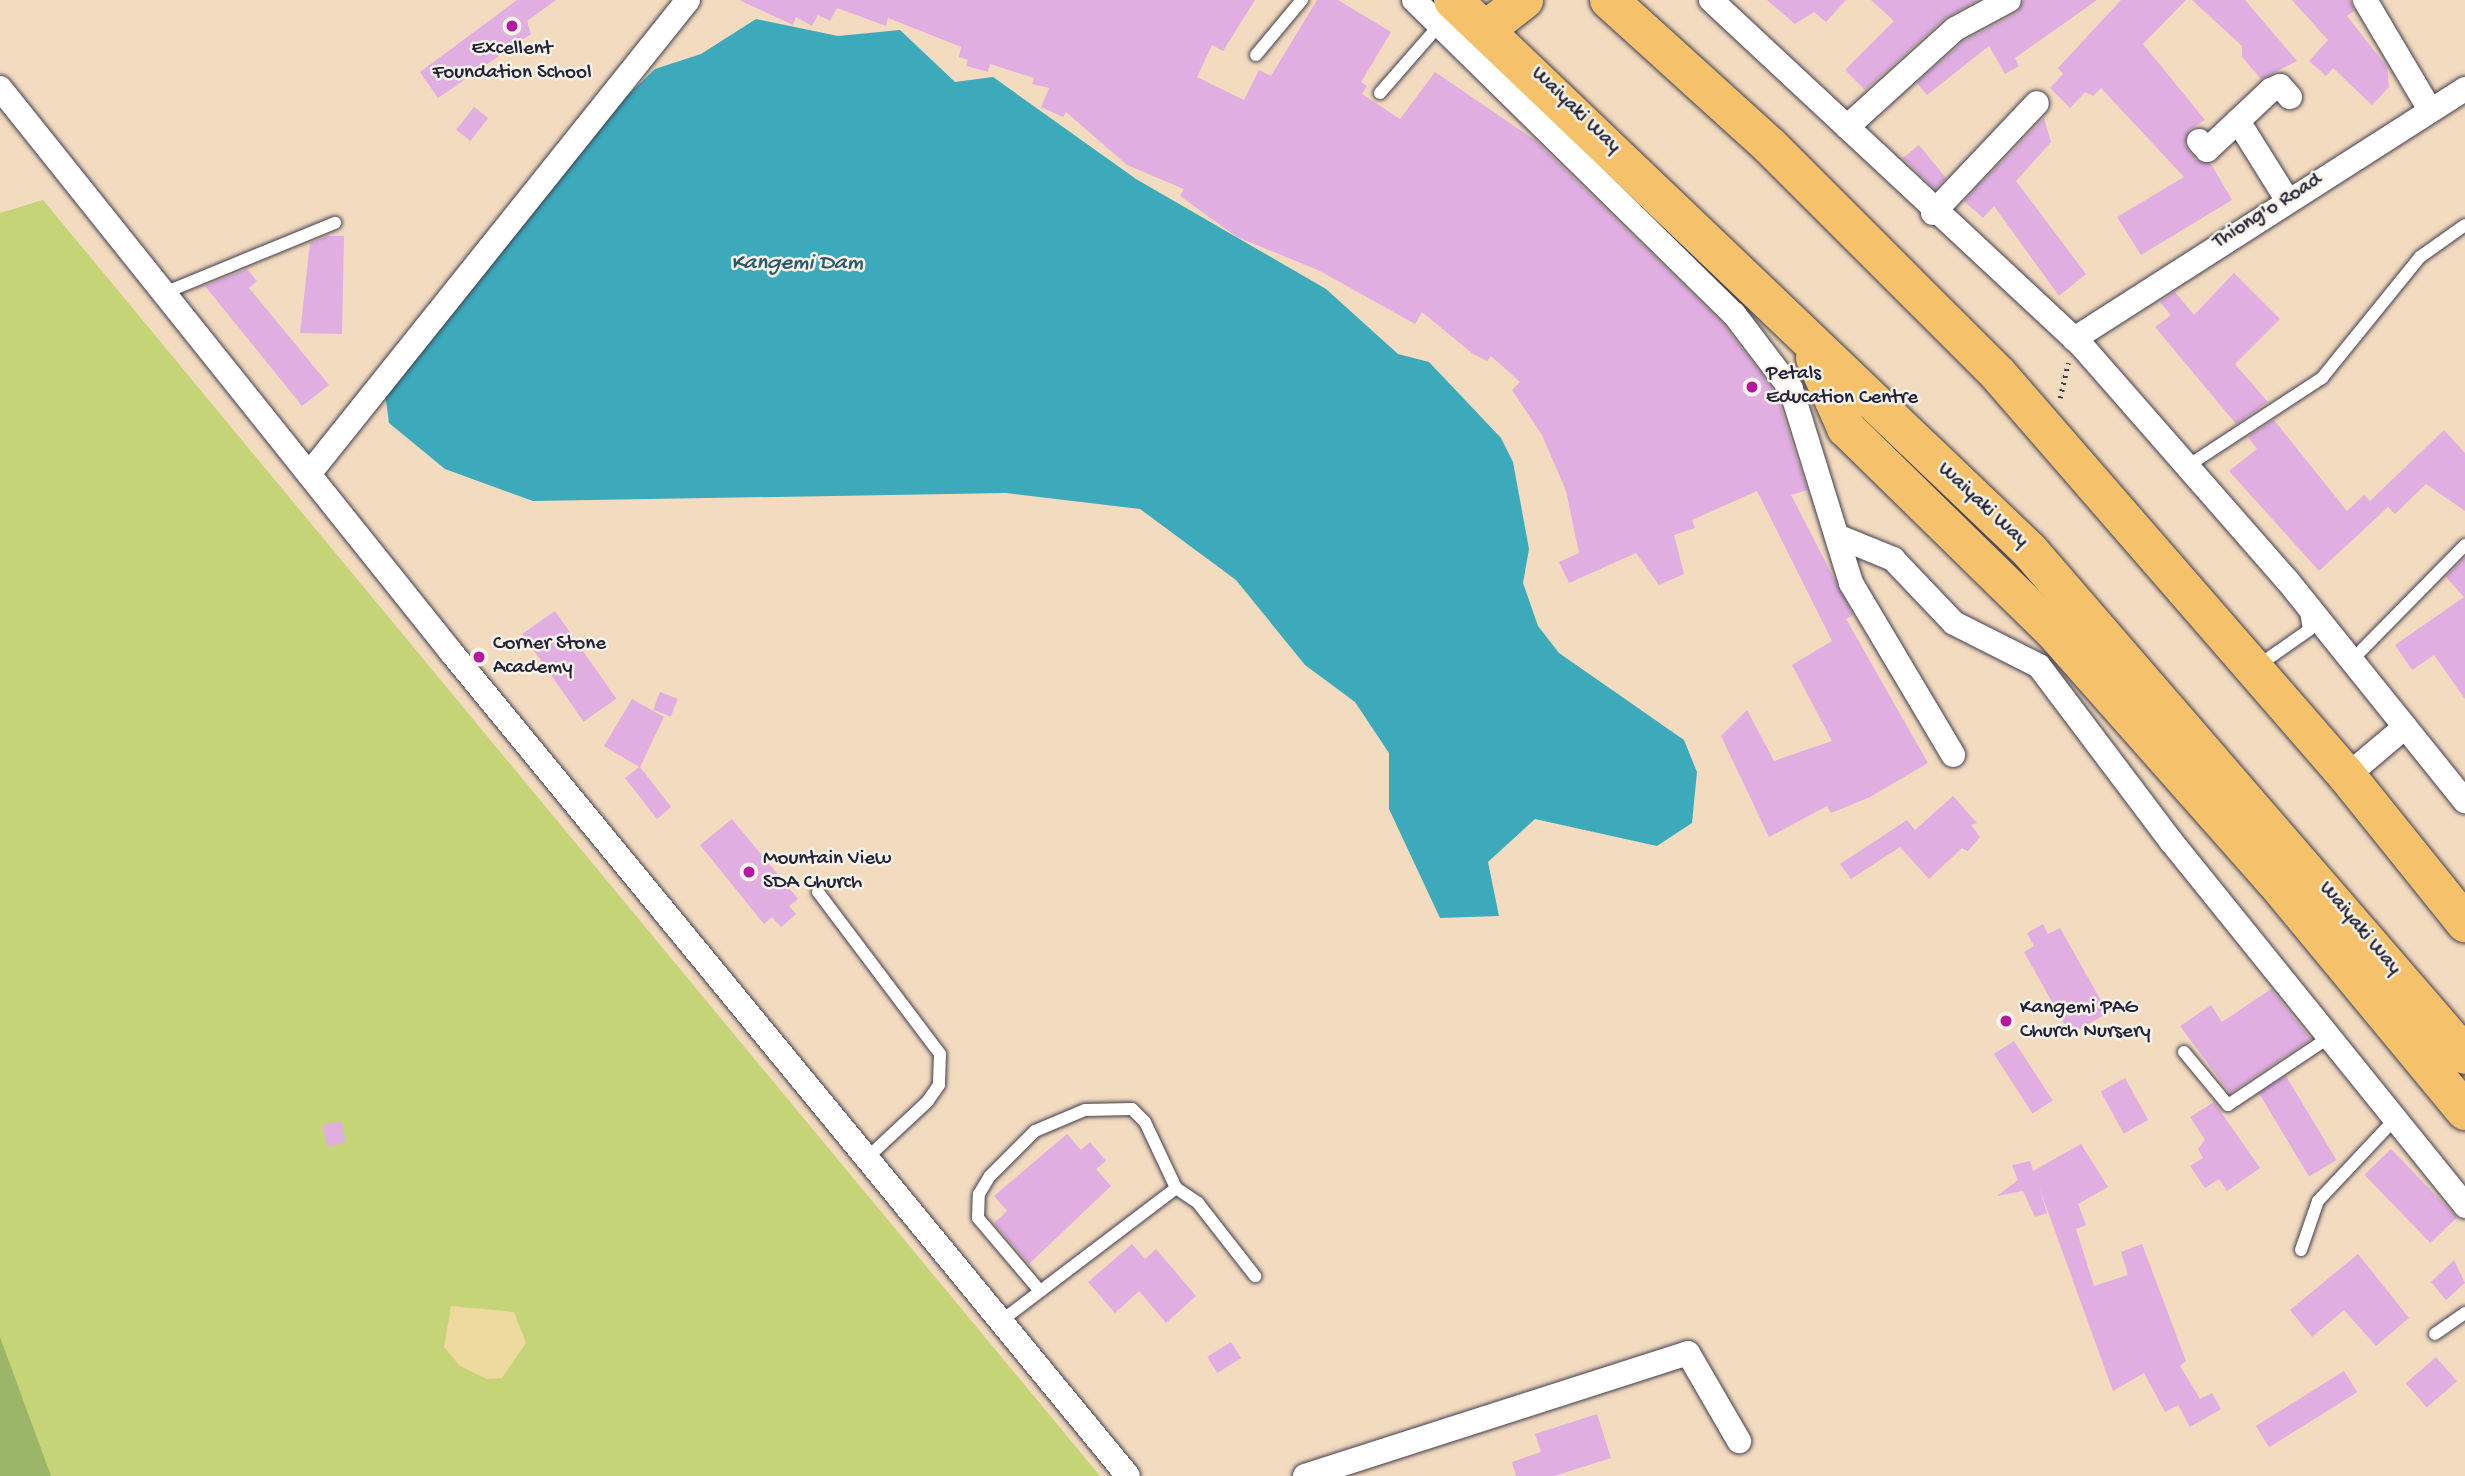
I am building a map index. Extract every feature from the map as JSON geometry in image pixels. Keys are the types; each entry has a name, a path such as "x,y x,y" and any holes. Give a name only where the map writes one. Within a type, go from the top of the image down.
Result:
{"highway":[{"path":"1488,28 1524,0"},
{"path":"1609,0 1780,156 1998,374 2347,776 2465,923"},
{"name":"Waiyaki Way","path":"1450,9 1488,28 1807,341 2029,551 2465,1055"},
{"path":"1807,341 1846,428 2056,634 2274,880 2465,1111"}],"street":[{"path":"309,474 688,0"},
{"path":"1414,0 1450,9 1734,314 1791,389 1851,583 1953,755"},
{"path":"1711,0 1847,127 1933,213 2074,339 2305,602 2465,802"},
{"path":"1847,127 1955,29 2009,0"},
{"path":"2365,0 2430,110"},
{"path":"2199,141 2207,150 2271,90 2280,86 2290,97"},
{"path":"0,88 309,474 1128,1476"},
{"name":"Thiong'o Road","path":"2074,339 2465,89"},
{"path":"1933,213 2037,103"},
{"path":"2238,121 2288,201"},
{"path":"1837,536 1893,558 1954,623 2039,666 2328,1038 2465,1206"},
{"path":"2347,776 2404,727"},
{"path":"1306,1476 1688,1353 1739,1441"}],"lane":[{"path":"1256,55 1302,0"},
{"path":"1380,93 1450,9"},
{"path":"164,293 335,223"},
{"path":"2186,467 2322,378 2420,257 2465,225"},
{"path":"2353,659 2465,545"},
{"path":"2252,668 2277,658 2309,630 2305,602"},
{"path":"818,892 940,1054 939,1085 929,1101 867,1158"},
{"path":"2184,1052 2228,1105 2328,1038"},
{"path":"1040,1291 978,1218 979,1194 990,1176 1035,1131 1085,1110 1132,1109 1145,1122 1176,1188 1198,1203 1255,1276"},
{"path":"2301,1250 2318,1201 2394,1120"},
{"path":"1001,1321 1176,1188"},
{"path":"2435,1334 2465,1313"}],"path":[{"path":"2059,444 2060,396 2074,339"}],"green space":[{"path":"43,200 1100,1476 0,1476 0,213"},
{"path":"0,1337 51,1476 0,1476"}],"sand":[{"path":"451,1306 514,1312 526,1343 502,1378 487,1379 460,1366 444,1347"}],"water":[{"name":"Kangemi Dam","path":"756,19 838,36 900,30 955,82 993,77 1136,179 1326,289 1398,354 1429,362 1501,438 1513,462 1529,549 1523,583 1538,626 1559,653 1684,740 1697,772 1692,823 1657,846 1535,819 1488,862 1499,916 1440,918 1389,809 1389,753 1355,702 1305,665 1236,580 1140,509 1006,493 533,501 445,469 389,423 385,393 572,149 655,69 701,54"}],"building":[{"path":"517,0 556,0 527,21 531,34 438,98 420,72"},
{"path":"739,0 1255,0 1223,51 1212,45 1197,77 1244,100 1259,70 1271,76 1317,0 1338,0 1391,32 1361,82 1367,86 1362,94 1400,119 1435,72 1535,140 1723,324 1776,393 1807,490 1791,495 1853,615 1846,619 1928,763 1870,797 1831,813 1827,806 1769,837 1721,736 1747,710 1774,761 1832,741 1792,665 1832,641 1757,491 1692,520 1695,528 1674,535 1684,574 1659,585 1636,553 1569,583 1559,562 1579,553 1566,491 1542,435 1512,390 1520,382 1491,356 1487,361 1473,354 1422,312 1415,324 1320,271 1237,237 1180,196 1184,189 1127,165 1066,112 1063,117 1041,107 1049,88 1032,84 1034,78 990,64 988,72 966,66 968,60 959,57 961,47 888,18 886,26 837,8 830,21 818,15 812,26 796,17 793,25"},
{"path":"1767,0 1846,0 1826,22 1814,12 1795,24"},
{"path":"1871,0 1978,0 1945,18 1865,90 1845,70 1894,21"},
{"path":"2024,0 2097,0 2015,58 2019,66 2005,74 1989,46 1927,95 1917,83 1964,41 2017,13"},
{"path":"2121,0 2186,0 2143,44 2205,120 2189,130 2185,145 2196,160 2211,164 2232,200 2141,255 2117,217 2184,177 2101,88 2093,96 2085,92 2070,108 2050,88 2063,74 2058,68"},
{"path":"2192,0 2245,0 2297,61 2261,79 2242,57 2242,46"},
{"path":"2292,0 2350,0 2354,11 2347,16 2387,67 2389,87 2372,105 2333,68 2326,76 2309,61 2328,40"},
{"path":"474,107 488,118 470,141 456,130"},
{"path":"2044,118 2051,142 2016,181 2086,274 2059,296 1994,206 1983,218 1964,201"},
{"path":"1919,145 1946,178 1935,189 1903,158"},
{"path":"327,236 344,236 342,334 300,333 310,243"},
{"path":"247,269 257,281 249,288 329,385 302,406 205,286"},
{"path":"2234,273 2280,319 2235,364 2268,402 2236,424 2155,327 2171,315 2160,302 2175,292 2194,315"},
{"path":"2274,420 2347,511 2364,495 2370,501 2444,430 2465,453 2465,511 2426,484 2395,514 2388,507 2319,571 2229,471 2257,449 2248,437"},
{"path":"2465,557 2465,699 2434,655 2412,670 2395,645 2464,597 2446,577"},
{"path":"555,611 616,699 584,722 522,634"},
{"path":"660,692 678,699 671,717 653,710"},
{"path":"632,699 664,717 640,767 671,807 657,819 625,778 639,767 604,746"},
{"path":"1953,796 1977,823 1971,825 1980,837 1968,851 1962,848 1929,879 1900,847 1851,879 1840,864 1907,820 1915,830"},
{"name":"Mountain View SDA Church","path":"732,819 798,899 789,906 796,914 781,927 772,917 764,924 700,845"},
{"path":"2043,924 2048,934 2060,928 2108,1013 2070,1034 2024,952 2034,946 2027,933"},
{"path":"2271,989 2311,1039 2230,1093 2180,1026 2211,1005 2222,1022"},
{"path":"2014,1041 2053,1101 2033,1114 1994,1054"},
{"path":"2286,1076 2336,1160 2309,1176 2259,1092"},
{"path":"2125,1078 2148,1120 2124,1134 2101,1092"},
{"path":"2214,1102 2260,1168 2227,1191 2219,1179 2205,1188 2190,1166 2203,1158 2198,1149 2205,1140 2190,1117"},
{"path":"341,1121 346,1142 327,1147 322,1125"},
{"path":"1067,1134 1081,1150 1090,1142 1106,1161 1096,1169 1111,1186 1029,1264 994,1223 1007,1211 994,1196"},
{"path":"2081,1144 2108,1187 2078,1204 2086,1225 2076,1229 2094,1286 2128,1275 2121,1252 2142,1244 2186,1361 2180,1366 2200,1399 2212,1393 2221,1409 2190,1427 2178,1405 2165,1412 2144,1373 2113,1391 2039,1187 2047,1213 2035,1217 2023,1191 1997,1196 2018,1180 2012,1165 2030,1161 2033,1171"},
{"path":"2391,1149 2457,1217 2430,1243 2364,1175"},
{"path":"1132,1244 1145,1259 1156,1249 1196,1296 1166,1323 1139,1291 1115,1313 1088,1282"},
{"path":"2358,1254 2409,1318 2376,1346 2344,1310 2312,1337 2290,1310"},
{"path":"2454,1260 2465,1283 2446,1300 2431,1282"},
{"path":"1231,1342 1241,1358 1217,1373 1207,1357"},
{"path":"2436,1357 2457,1381 2427,1407 2406,1383"},
{"path":"2344,1371 2357,1392 2269,1447 2256,1426"},
{"path":"1597,1414 1611,1458 1554,1476 1516,1476 1512,1462 1541,1452 1535,1434"}],"place":[{"name":"Excellent Foundation School","path":"512,26"},
{"name":"Petals Education Centre","path":"1752,387"},
{"name":"Corner Stone Academy","path":"479,657"},
{"name":"Mountain View SDA Church","path":"749,872"},
{"name":"Kangemi PAG Church Nursery","path":"2006,1021"}]}
